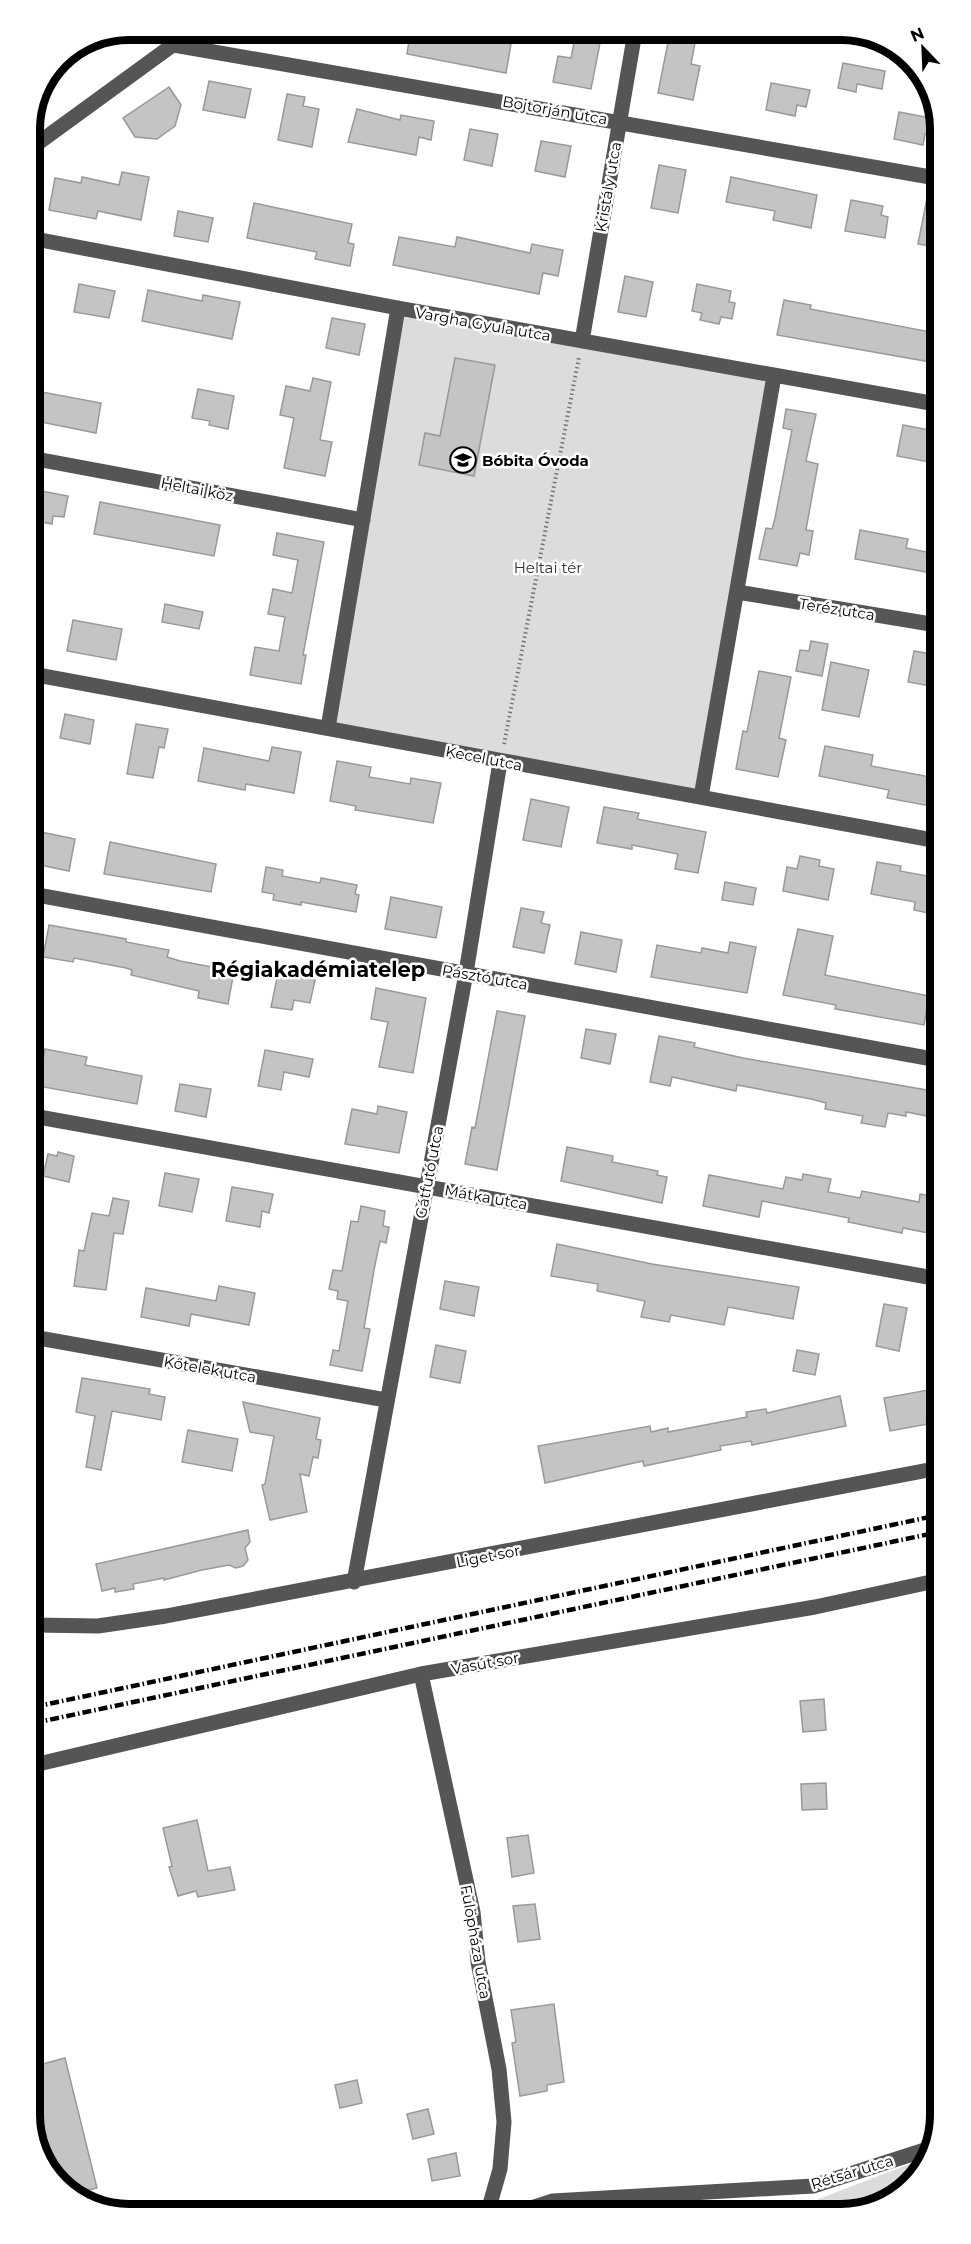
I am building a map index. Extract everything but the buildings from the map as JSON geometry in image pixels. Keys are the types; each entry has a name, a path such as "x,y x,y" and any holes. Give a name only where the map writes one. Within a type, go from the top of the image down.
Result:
{"street":[{"name":"Bojtorján utca","path":"179,41 930,177"},
{"path":"41,141 179,41"},
{"name":"Kristály utca","path":"582,341 633,41"},
{"name":"Vargha Gyula utca","path":"41,240 399,308 930,403"},
{"path":"328,728 399,308"},
{"path":"701,797 774,376"},
{"name":"Heltai köz","path":"41,460 363,520"},
{"name":"Teréz utca","path":"737,592 930,624"},
{"name":"Kecel utca","path":"41,676 930,840"},
{"name":"Gátfutó utca","path":"354,1582 466,973 500,762"},
{"name":"Pásztó utca","path":"41,896 930,1059"},
{"name":"Mátka utca","path":"41,1117 930,1278"},
{"name":"Kőtelek utca","path":"40,1338 386,1400"},
{"name":"Liget sor","path":"40,1625 98,1626 354,1582 930,1470"},
{"name":"Vasút sor","path":"40,1764 421,1674 815,1606 930,1582"},
{"name":"Fülöpháza utca","path":"421,1674 472,1912 478,1962 500,2069 504,2122 500,2169 490,2204"},
{"name":"Rétsár utca","path":"545,2204 553,2201 813,2186 922,2151"}],"path":[{"path":"500,762 582,341"}],"green space":[{"name":"Heltai tér","path":"398,308 774,376 701,797 328,728"},
{"path":"917,2161 896,2185 870,2199 842,2204 759,2204 816,2200"}],"railway":[{"path":"40,1706 930,1517"},
{"path":"40,1722 930,1534"}],"place":[{"name":"Bóbita Óvoda","path":"463,460"}],"district":[{"name":"Régiakadémiatelep","path":"318,969"}]}
